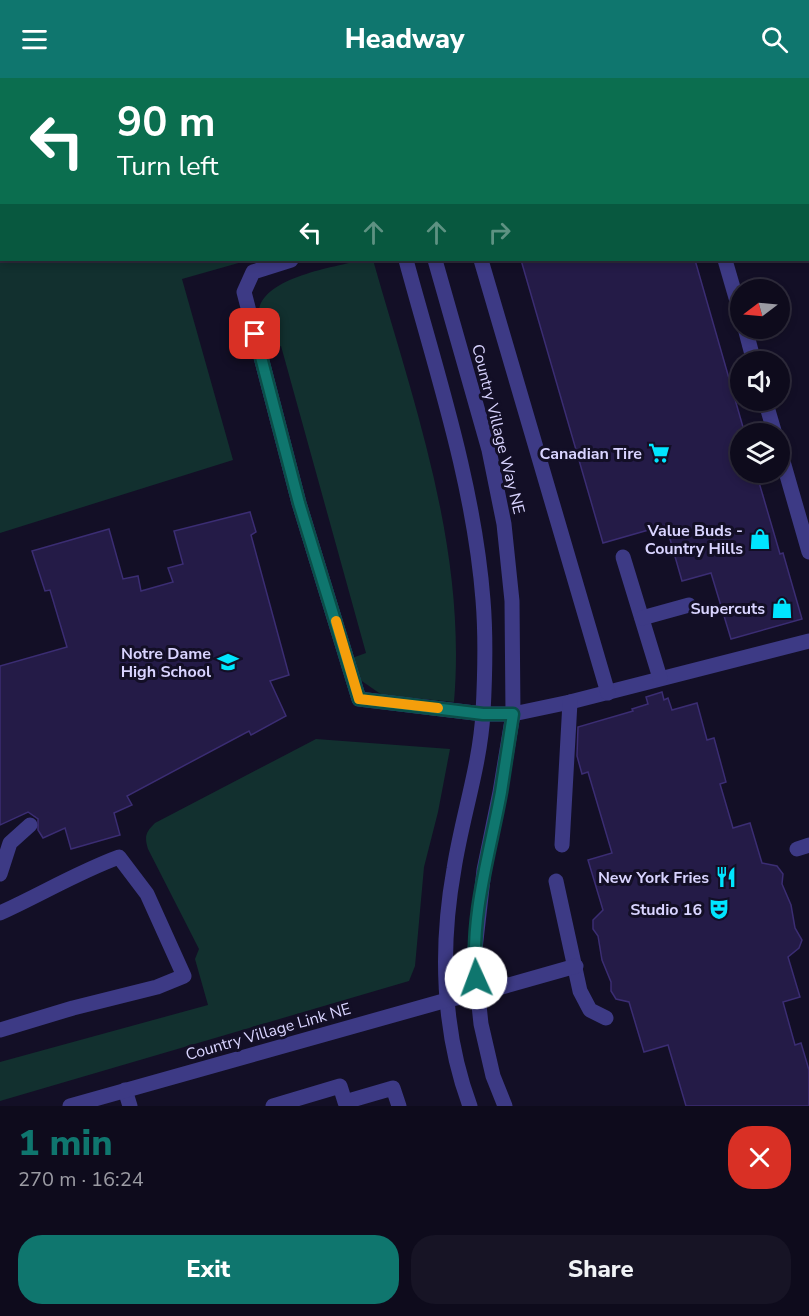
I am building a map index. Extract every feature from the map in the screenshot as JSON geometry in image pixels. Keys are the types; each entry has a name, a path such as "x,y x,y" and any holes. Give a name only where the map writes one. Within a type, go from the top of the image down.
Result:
{"street":[{"path":"288,261 253,272 243,292 299,503 359,699 483,714 513,714 608,693 809,641"},
{"path":"406,261 461,461 483,600 483,714 472,785 453,869 445,961 451,1035 470,1106"},
{"name":"Country Village Way NE","path":"435,261 489,450 504,524 512,601 513,714 501,792 484,870 474,958 477,994 493,1076 505,1106"},
{"path":"481,261 608,693"},
{"path":"725,261 731,279"},
{"path":"789,483 809,552"},
{"path":"623,557 660,678"},
{"path":"642,618 689,605"},
{"path":"562,845 570,702"},
{"path":"0,874 10,843 30,825"},
{"path":"0,913 86,869 119,857 147,894 184,976 157,987 73,1008 0,1030"},
{"path":"556,881 580,991 590,1010 606,1018"},
{"name":"Country Village Link NE","path":"70,1106 576,966"},
{"path":"273,1106 340,1086 345,1102 393,1088 399,1106"},
{"path":"125,1090 130,1106"}],"green space":[{"path":"0,261 245,261 182,279 233,460 0,533"},
{"path":"358,261 373,261 420,423 445,533 453,589 456,645 454,702 382,695 359,679 352,658 366,653 281,346 269,350 262,330 259,310 264,299 273,289 302,275"},
{"path":"316,739 450,749 438,812 424,867 415,966 409,981 0,1101 0,1062 208,1005 195,959 199,949 148,849 147,834 155,823"}],"building":[{"name":"Canadian Tire","path":"521,261 695,261 730,382 730,411 738,411 742,423 730,423 730,483 759,483 802,619 731,639 711,573 682,581 666,525 603,543"},
{"path":"250,512 256,532 251,535 289,675 270,681 286,716 251,735 249,731 127,796 132,805 114,813 120,835 71,849 65,828 43,838 38,830 38,819 28,812 0,825 0,666 67,647 50,590 45,591 32,551 109,529 123,579 138,576 141,591 173,582 168,568 183,564 174,531"},
{"path":"662,692 664,700 668,698 672,710 697,703 707,740 714,738 726,782 720,784 733,828 750,823 762,863 777,866 783,874 782,884 791,905 795,928 802,940 799,948 788,957 800,997 783,1002 795,1045 801,1043 809,1070 809,1106 686,1106 668,1045 644,1052 629,1002 616,999 611,991 611,982 602,960 598,936 593,929 593,920 603,910 588,860 612,853 588,772 582,774 577,756 578,727 633,711 632,709 648,704 646,697"}],"slow traffic":[{"path":"336,621 359,699 438,708"}],"place":[{"name":"Canadian Tire","path":"659,453"},
{"name":"Value Buds - Country Hills","path":"760,539"},
{"name":"Supercuts","path":"782,608"},
{"name":"Notre Dame High School","path":"228,662"},
{"name":"New York Fries","path":"726,877"},
{"name":"Studio 16","path":"719,909"}],"route":[{"path":"255,334 299,503 359,699 483,714 513,714 501,792 484,870 474,958 476,978"}]}
